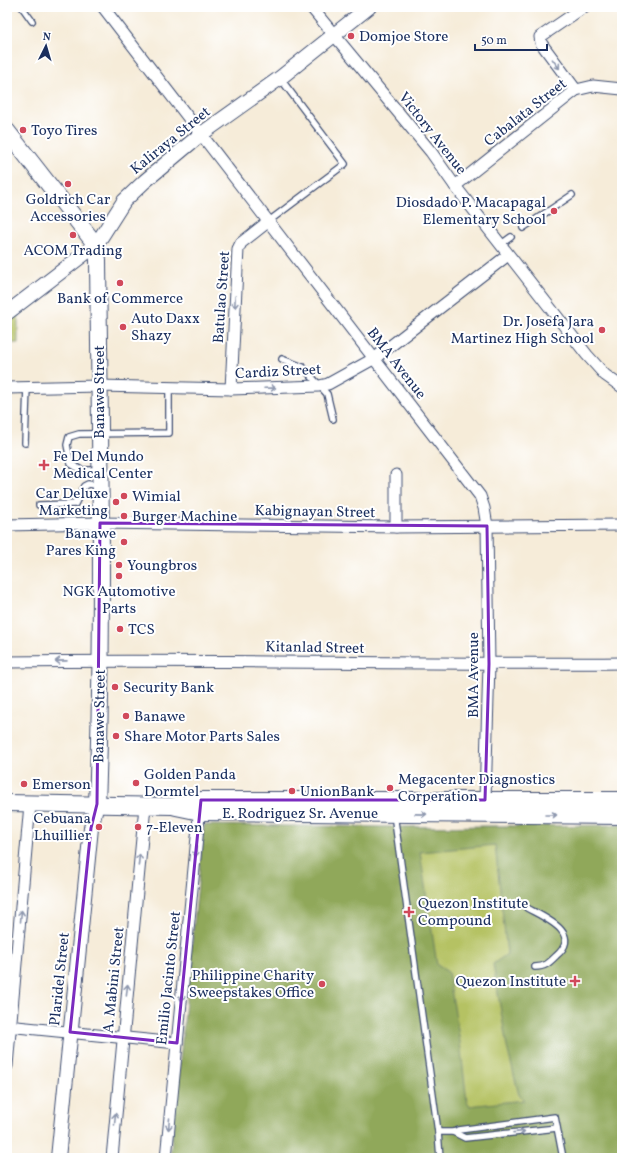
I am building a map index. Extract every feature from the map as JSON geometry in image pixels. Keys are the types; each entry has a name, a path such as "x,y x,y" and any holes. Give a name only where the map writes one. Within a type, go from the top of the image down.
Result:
{"main road":[{"path":"8,133 96,245"},
{"name":"Banawe Street","path":"96,245 98,260 100,523 100,660 97,804"},
{"name":"E. Rodriguez Sr. Avenue","path":"7,804 200,806 485,800 622,800"},
{"name":"E. Rodriguez Sr. Avenue","path":"200,806 394,814 622,816"}],"street":[{"name":"BMA Avenue","path":"103,7 200,135 269,221 480,496 487,526 488,664 485,800"},
{"name":"Victory Avenue","path":"311,7 431,152 500,245 587,355 605,375 622,387"},
{"name":"Kaliraya Street","path":"8,310 96,245 120,207 134,191 200,135 280,78 369,7"},
{"path":"576,90 540,43 540,37 584,7"},
{"name":"Cabalata Street","path":"455,186 576,90 593,86 622,89"},
{"name":"Batulao Street","path":"231,389 238,249 241,243 269,221"},
{"name":"Cardiz Street","path":"7,388 99,386 231,389 319,386 328,384 374,358 508,255"},
{"path":"396,475 396,527"},
{"name":"Kabignayan Street","path":"7,525 100,523 396,527 622,525"},
{"name":"Kitanlad Street","path":"7,662 100,660 488,664 622,663"},
{"path":"7,1066 9,1026 30,804"},
{"name":"Plaridel Street","path":"58,1158 91,828 97,804"},
{"name":"A. Mabini Street","path":"112,1158 122,1038 145,806"},
{"name":"Emilio Jacinto Street","path":"166,1158 200,806"},
{"path":"9,1026 177,1043"}],"lane":[{"path":"22,7 32,21"},
{"path":"269,221 345,164 280,78"},
{"path":"523,228 572,195"},
{"path":"500,245 511,237"},
{"path":"282,359 303,367 329,397 333,419"},
{"path":"26,443 27,387"},
{"path":"99,478 71,464 67,444 69,437 79,434 169,433 169,388"},
{"path":"39,505 75,504 84,486 99,478"},
{"path":"394,814 438,1132 440,1158"},
{"path":"527,908 558,926 565,938 562,951 546,966 535,967"},
{"path":"438,1132 453,1132 492,1125 555,1117 562,1158"},
{"path":"492,1125 493,1135"},
{"path":"453,1132 465,1138 557,1128"}],"highlighted area":[{"path":"100,523 487,526 489,664 485,800 201,800 177,1043 70,1032 91,828 97,804"}],"green space":[{"path":"18,309 18,343 7,343 7,317"},
{"name":"Quezon Institute Compound","path":"204,825 403,827 622,825 622,1158 170,1158","holes":["495,845 507,954 493,964 507,1047 519,1095 524,1100 469,1106 467,1102 460,1042 448,972 437,965 420,852"]},
{"path":"512,826 545,1110 444,1123 403,827"}],"place":[{"name":"Domjoe Store","path":"351,36"},
{"name":"Toyo Tires","path":"23,130"},
{"name":"Goldrich Car Accessories","path":"68,184"},
{"name":"Diosdado P. Macapagal Elementary School","path":"554,211"},
{"name":"ACOM Trading","path":"73,235"},
{"name":"Bank of Commerce","path":"120,283"},
{"name":"Auto Daxx Shazy","path":"123,327"},
{"name":"Dr. Josefa Jara Martinez High School","path":"602,330"},
{"name":"Fe Del Mundo Medical Center","path":"44,465"},
{"name":"Wimial","path":"124,496"},
{"name":"Car Deluxe Marketing","path":"116,502"},
{"name":"Burger Machine","path":"124,516"},
{"name":"Banawe Pares King","path":"124,542"},
{"name":"Youngbros","path":"119,565"},
{"name":"NGK Automotive Parts","path":"119,576"},
{"name":"TCS","path":"120,629"},
{"name":"Security Bank","path":"115,687"},
{"name":"Banawe","path":"126,716"},
{"name":"Share Motor Parts Sales","path":"116,736"},
{"name":"Golden Panda Dormtel","path":"136,783"},
{"name":"Emerson","path":"24,784"},
{"name":"Megacenter Diagnostics Corperation","path":"390,788"},
{"name":"UnionBank","path":"292,791"},
{"name":"Cebuana Lhuillier","path":"99,827"},
{"name":"7-Eleven","path":"138,827"},
{"name":"Quezon Institute Compound","path":"409,912"},
{"name":"Quezon Institute","path":"575,981"},
{"name":"Philippine Charity Sweepstakes Office","path":"322,984"}]}
